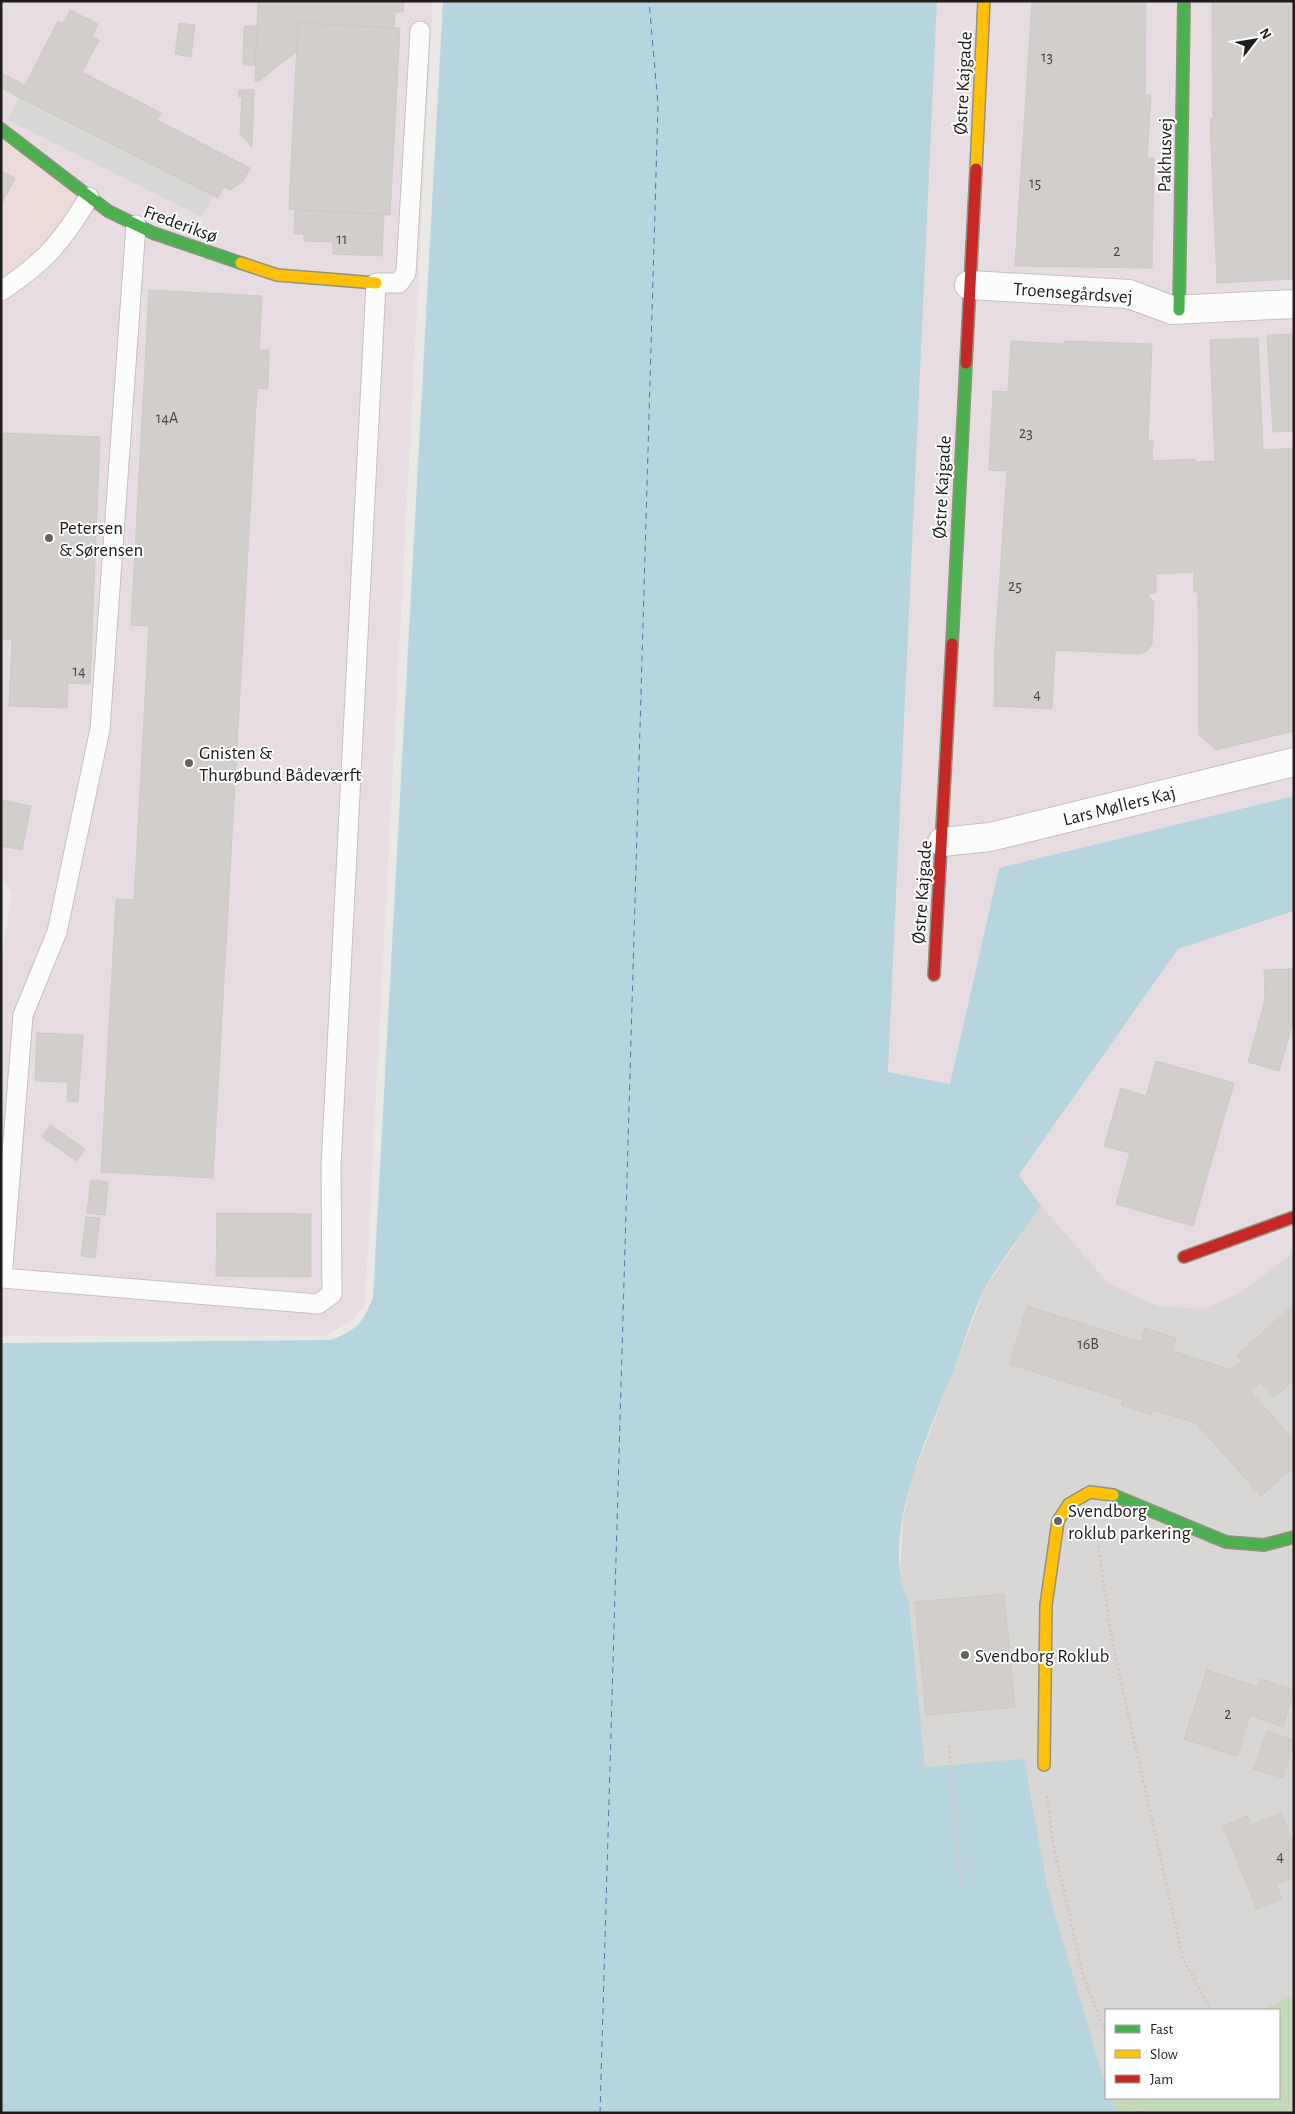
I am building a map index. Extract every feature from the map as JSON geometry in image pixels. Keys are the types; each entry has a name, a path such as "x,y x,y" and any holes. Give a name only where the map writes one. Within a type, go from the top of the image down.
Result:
{"street":[{"name":"Østre Kajgade","path":"934,975 984,1"},
{"name":"Pakhusvej","path":"1179,310 1184,1"},
{"name":"Frederiksø","path":"1,129 89,197 153,234 277,275 376,283"},
{"name":"Troensegårdsvej","path":"969,285 1129,294 1164,308 1179,310 1294,304"},
{"name":"Lars Møllers Kaj","path":"942,842 990,837 1294,762"},
{"path":"1184,1257 1294,1217"},
{"path":"1044,1765 1046,1605 1058,1521 1069,1504 1090,1492 1114,1495 1226,1542 1264,1545 1294,1537"}],"lane":[{"path":"136,225 100,729 57,932 23,1015 2,1278 318,1304 332,1294 331,1166 376,283 399,283 406,273 420,31"},
{"path":"1,291 35,268 56,248 89,197"}],"path":[{"path":"1090,1492 1112,1641 1183,1959 1209,2009"},
{"path":"949,1746 961,1885"},
{"path":"1044,1765 1053,1843 1083,1975 1105,2032"},
{"path":"1280,2092 1294,2104"},
{"path":"1133,2099 1140,2113"}],"shaded area":[{"path":"1,1 433,1 365,1305 350,1322 325,1336 1,1336 1,963 12,893 1,878 1,291 89,198 1,129"},
{"path":"937,1 1294,1 1294,796 999,868 950,1084 888,1072"},
{"path":"19,97 213,195 202,217 8,120"},
{"path":"1,129 89,197 1,291"},
{"path":"1294,911 1294,2113 1118,2113 1111,2099 1280,2099 1280,2009 1105,2009 1105,2083 1048,1890 1024,1760 925,1767 909,1602 903,1590 900,1576 903,1519 911,1481 985,1288 1041,1206 1019,1176"},
{"path":"1294,911 1294,1252 1238,1294 1204,1309 1158,1306 1109,1284 1041,1206 1019,1176 1178,949"}],"green space":[{"path":"1294,1995 1294,2113 1118,2113 1111,2099 1280,2099 1280,2009 1264,2009"}],"water":[{"path":"443,1 937,1 888,1072 950,1084 999,868 1294,796 1294,911 1178,949 1019,1175 1041,1206 998,1267 980,1298 921,1453 910,1485 903,1516 899,1547 901,1576 909,1602 925,1767 1024,1759 1048,1890 1105,2083 1105,2099 1111,2099 1118,2113 1,2113 1,1343 331,1340 347,1333 358,1325 373,1297"}],"building":[{"path":"258,1 404,1 403,12 395,12 394,28 298,23 297,51 259,81 255,81"},
{"path":"1032,1 1146,1 1145,95 1151,95 1147,158 1154,158 1152,268 1015,266"},
{"path":"1212,1 1294,1 1294,279 1217,283 1210,119 1213,119"},
{"path":"70,10 98,24 92,36 99,40 82,72 161,113 157,120 250,168 243,181 230,190 224,187 218,198 19,97 58,21 63,24"},
{"path":"179,23 195,25 191,57 175,54"},
{"path":"298,23 400,28 390,215 289,209"},
{"path":"244,26 257,26 255,65 243,65"},
{"path":"1,73 25,85 19,97 1,88"},
{"path":"239,90 254,90 252,147 240,134 242,97 239,97"},
{"path":"1,171 15,178 1,205"},
{"path":"295,210 384,214 382,256 333,254 333,242 304,241 304,234 294,234"},
{"name":"Gnisten & Thurøbund Bådeværft","path":"149,290 262,296 259,350 269,350 268,389 257,388 213,1178 101,1172 116,899 134,900 149,626 131,625"},
{"path":"1294,334 1294,431 1273,432 1267,335"},
{"path":"1258,338 1263,450 1294,448 1294,731 1216,750 1199,735 1198,592 1194,592 1194,572 1156,574 1156,593 1147,594 1154,602 1152,644 1147,651 1139,654 1055,650 1052,709 994,706 995,649 1007,471 989,470 993,391 1008,392 1011,341 1064,344 1064,341 1152,344 1148,441 1153,441 1152,461 1195,459 1196,462 1215,461 1210,340"},
{"name":"Petersen & Sørensen","path":"1,433 100,437 90,684 68,683 67,708 9,706 12,639 1,639"},
{"path":"1,800 31,806 22,850 1,846"},
{"path":"1294,969 1294,1019 1279,1071 1248,1062 1265,1000 1264,970"},
{"path":"37,1033 83,1035 78,1102 67,1101 68,1082 35,1081"},
{"path":"1156,1061 1234,1083 1193,1226 1116,1204 1130,1153 1104,1146 1121,1088 1146,1096"},
{"path":"50,1125 85,1149 77,1161 42,1137"},
{"path":"91,1180 108,1182 105,1215 87,1213"},
{"path":"217,1213 311,1214 311,1277 216,1276"},
{"path":"86,1217 100,1218 95,1258 81,1256"},
{"path":"1294,1304 1294,1380 1274,1397 1261,1382 1251,1392 1294,1440 1294,1467 1261,1496 1196,1423 1153,1410 1151,1415 1121,1405 1123,1400 1009,1364 1027,1306 1141,1342 1145,1328 1176,1338 1172,1351 1231,1370 1242,1361 1237,1355"},
{"name":"Svendborg Roklub","path":"1004,1594 1015,1707 926,1715 915,1602"},
{"path":"1207,1670 1258,1687 1260,1679 1294,1690 1283,1727 1250,1715 1237,1756 1184,1739"},
{"path":"1267,1731 1294,1740 1283,1778 1254,1769"},
{"path":"1281,1813 1294,1845 1294,1877 1276,1884 1282,1899 1257,1909 1223,1826 1247,1816 1252,1825"}],"ferry route":[{"path":"600,2113 658,105 649,1"}],"traffic: fast":[{"path":"1179,310 1184,1"},
{"path":"1,129 108,211 153,233 241,263"},
{"path":"952,644 966,363"},
{"path":"1113,1495 1226,1542 1264,1545 1294,1537"}],"traffic: slow":[{"path":"976,169 984,1"},
{"path":"241,263 277,275 376,283"},
{"path":"1044,1765 1046,1605 1058,1521 1069,1504 1090,1492 1113,1495"}],"traffic: jam":[{"path":"966,363 976,169"},
{"path":"934,975 952,644"},
{"path":"1184,1257 1294,1217"}],"place":[{"name":"Petersen & Sørensen","path":"49,538"},
{"name":"Gnisten & Thurøbund Bådeværft","path":"189,763"},
{"name":"Svendborg roklub parkering","path":"1058,1521"},
{"name":"Svendborg Roklub","path":"965,1655"}]}
